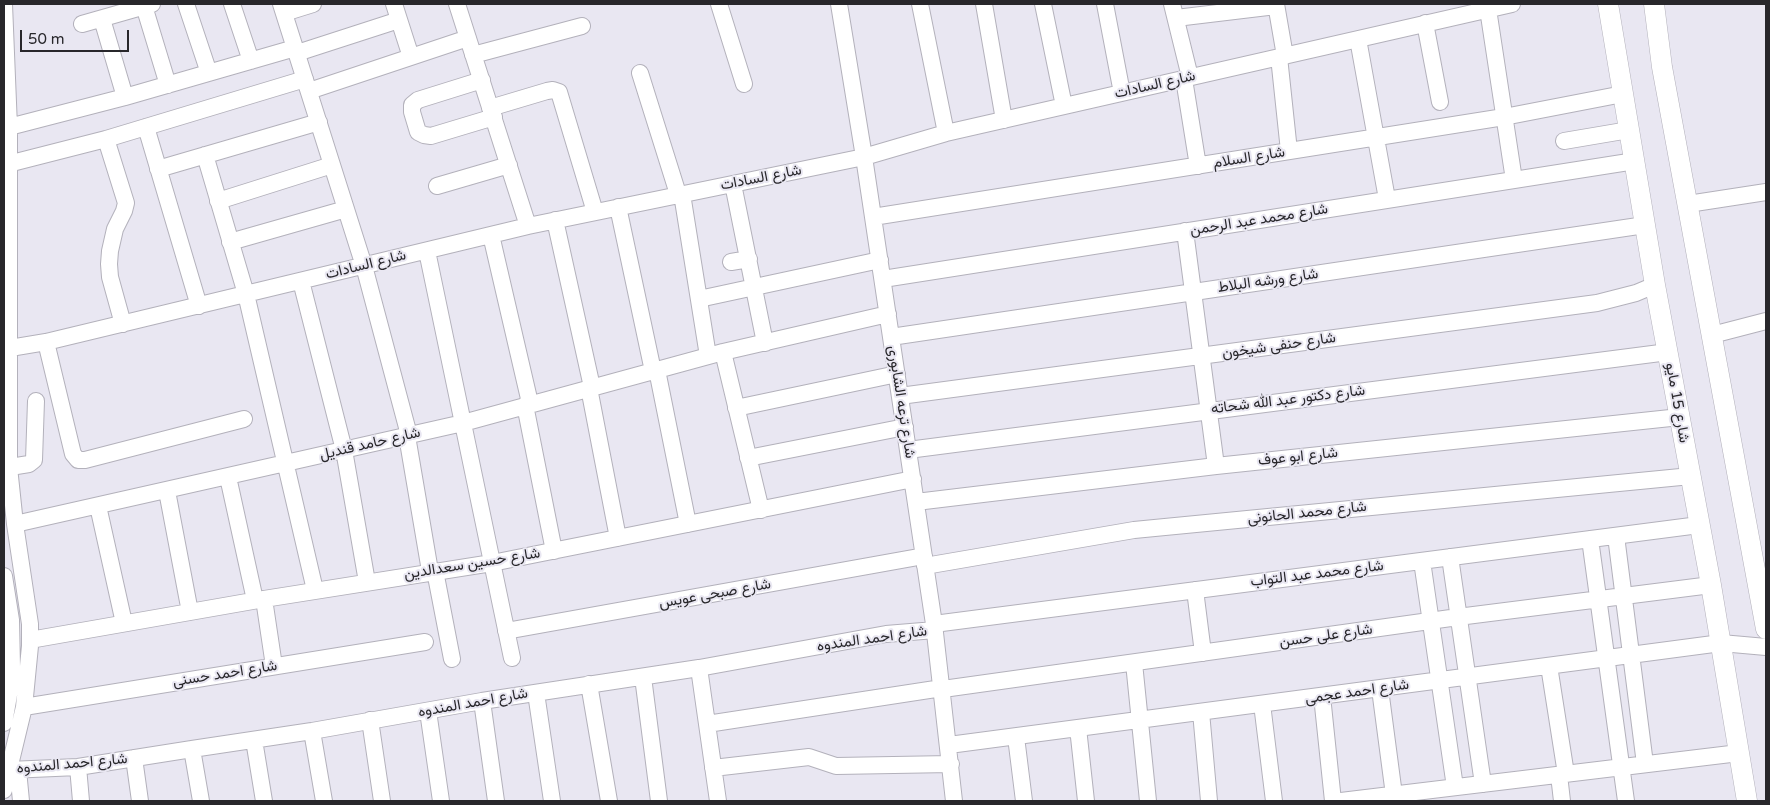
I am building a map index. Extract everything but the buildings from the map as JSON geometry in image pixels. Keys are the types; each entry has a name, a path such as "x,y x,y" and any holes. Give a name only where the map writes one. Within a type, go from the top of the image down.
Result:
{"main road":[{"name":"شارع 15 مايو","path":"1608,4 1655,285 1711,585 1747,801"},
{"path":"1654,4 1662,67 1766,629"}],"street":[{"path":"4,4 9,127 10,348 6,468 30,624 29,669 24,707 14,770 4,790"},
{"path":"186,4 209,73"},
{"path":"232,4 251,61"},
{"path":"313,4 283,8 364,266 408,435 433,571 452,659"},
{"path":"394,4 411,57"},
{"path":"457,4 528,226"},
{"path":"719,4 744,84"},
{"name":"شارع ترعه الشابورى","path":"839,4 874,217 925,561 943,689 954,801"},
{"path":"920,4 946,133"},
{"path":"984,4 1004,120"},
{"path":"1042,4 1064,106"},
{"path":"1105,4 1122,93"},
{"name":"شارع السادات","path":"10,348 46,342 123,324 528,226 864,157 946,133 1512,4"},
{"path":"82,24 148,5 168,85"},
{"path":"1198,166 1187,78 1174,11 1276,5 1289,151"},
{"path":"1488,9 1514,180"},
{"path":"102,19 125,97"},
{"path":"9,127 125,97 399,20"},
{"path":"1425,24 1440,102"},
{"path":"473,55 582,26"},
{"path":"8,164 411,57 468,38"},
{"path":"1358,39 1387,199"},
{"path":"640,73 680,194 699,299 715,354 736,408 761,510"},
{"path":"482,80 418,100 412,106 418,132 424,135 438,135 553,90 559,92 595,212"},
{"name":"شارع السلام","path":"874,217 1504,117 1623,94"},
{"path":"158,169 319,122"},
{"path":"146,127 199,306"},
{"path":"1564,141 1629,130"},
{"path":"106,139 126,203 116,229 110,251 109,264 110,277 123,324"},
{"path":"205,155 246,294 315,590"},
{"name":"شارع محمد عبد الرحمن","path":"883,279 1634,160"},
{"path":"437,186 509,164"},
{"path":"218,201 332,165"},
{"path":"733,184 765,343"},
{"path":"1688,204 1766,192"},
{"path":"618,207 688,524"},
{"path":"230,242 346,209"},
{"path":"556,220 618,538"},
{"name":"شارع ورشه البلاط","path":"891,337 1645,225"},
{"path":"1185,231 1216,466"},
{"path":"491,235 527,404 554,550"},
{"path":"426,251 512,658"},
{"path":"731,262 749,259"},
{"path":"699,299 880,260"},
{"path":"301,281 344,450 367,582"},
{"name":"شارع حنفى شيخون","path":"900,396 1597,303 1636,293 1655,285"},
{"name":"شارع حامد قنديل","path":"15,524 463,423 715,354 888,314"},
{"path":"1712,335 1766,321"},
{"path":"46,342 73,454 78,460 85,460 244,419"},
{"name":"شارع دكتور عبد الله شحاته","path":"908,450 1668,352"},
{"path":"736,408 897,374"},
{"path":"6,468 29,464 34,460 36,401"},
{"name":"شارع ابو عوف","path":"916,502 1216,466 1680,417"},
{"path":"748,458 905,427"},
{"name":"شارع محمد الحانونى","path":"925,561 1134,530 1690,476"},
{"path":"228,477 274,666"},
{"name":"شارع حسين سعدالدين","path":"30,640 259,599 492,563 913,479"},
{"path":"167,491 190,612"},
{"path":"98,506 124,623"},
{"name":"شارع محمد عبد التواب","path":"934,627 1195,590 1700,525"},
{"path":"1616,536 1645,764"},
{"path":"1590,539 1626,801"},
{"path":"1450,557 1483,784"},
{"name":"شارع صبحى عويس","path":"506,631 925,561"},
{"path":"1422,561 1439,681 1458,792"},
{"path":"4,576 11,620 8,650 10,689 5,717"},
{"name":"شارع على حسن","path":"707,724 1458,617 1711,585"},
{"path":"1195,590 1203,653"},
{"name":"شارع احمد المندوه","path":"14,770 78,767 312,731 482,701 699,668 934,627"},
{"name":"شارع احمد حسنى","path":"24,707 425,642"},
{"name":"شارع احمد عجمى","path":"949,745 1721,644 1766,647"},
{"path":"1134,662 1148,801"},
{"path":"1550,666 1562,774 1562,801"},
{"path":"699,668 718,801"},
{"path":"643,677 659,801"},
{"path":"590,684 609,801"},
{"path":"1380,689 1394,795"},
{"path":"536,693 552,801"},
{"path":"1322,696 1333,801"},
{"path":"482,701 496,801"},
{"path":"1262,704 1274,801"},
{"path":"428,711 441,801"},
{"path":"1201,712 1209,801"},
{"path":"370,720 382,801"},
{"path":"1078,728 1086,801"},
{"path":"312,731 324,801"},
{"path":"1016,737 1024,801"},
{"path":"254,740 264,801"},
{"path":"192,749 201,801"},
{"path":"1351,801 1394,795 1420,797 1458,792 1483,784 1739,753"},
{"path":"713,768 809,757 836,766 950,764"},
{"path":"134,758 140,801"},
{"path":"78,767 80,801"},
{"path":"14,770 21,801"}]}
